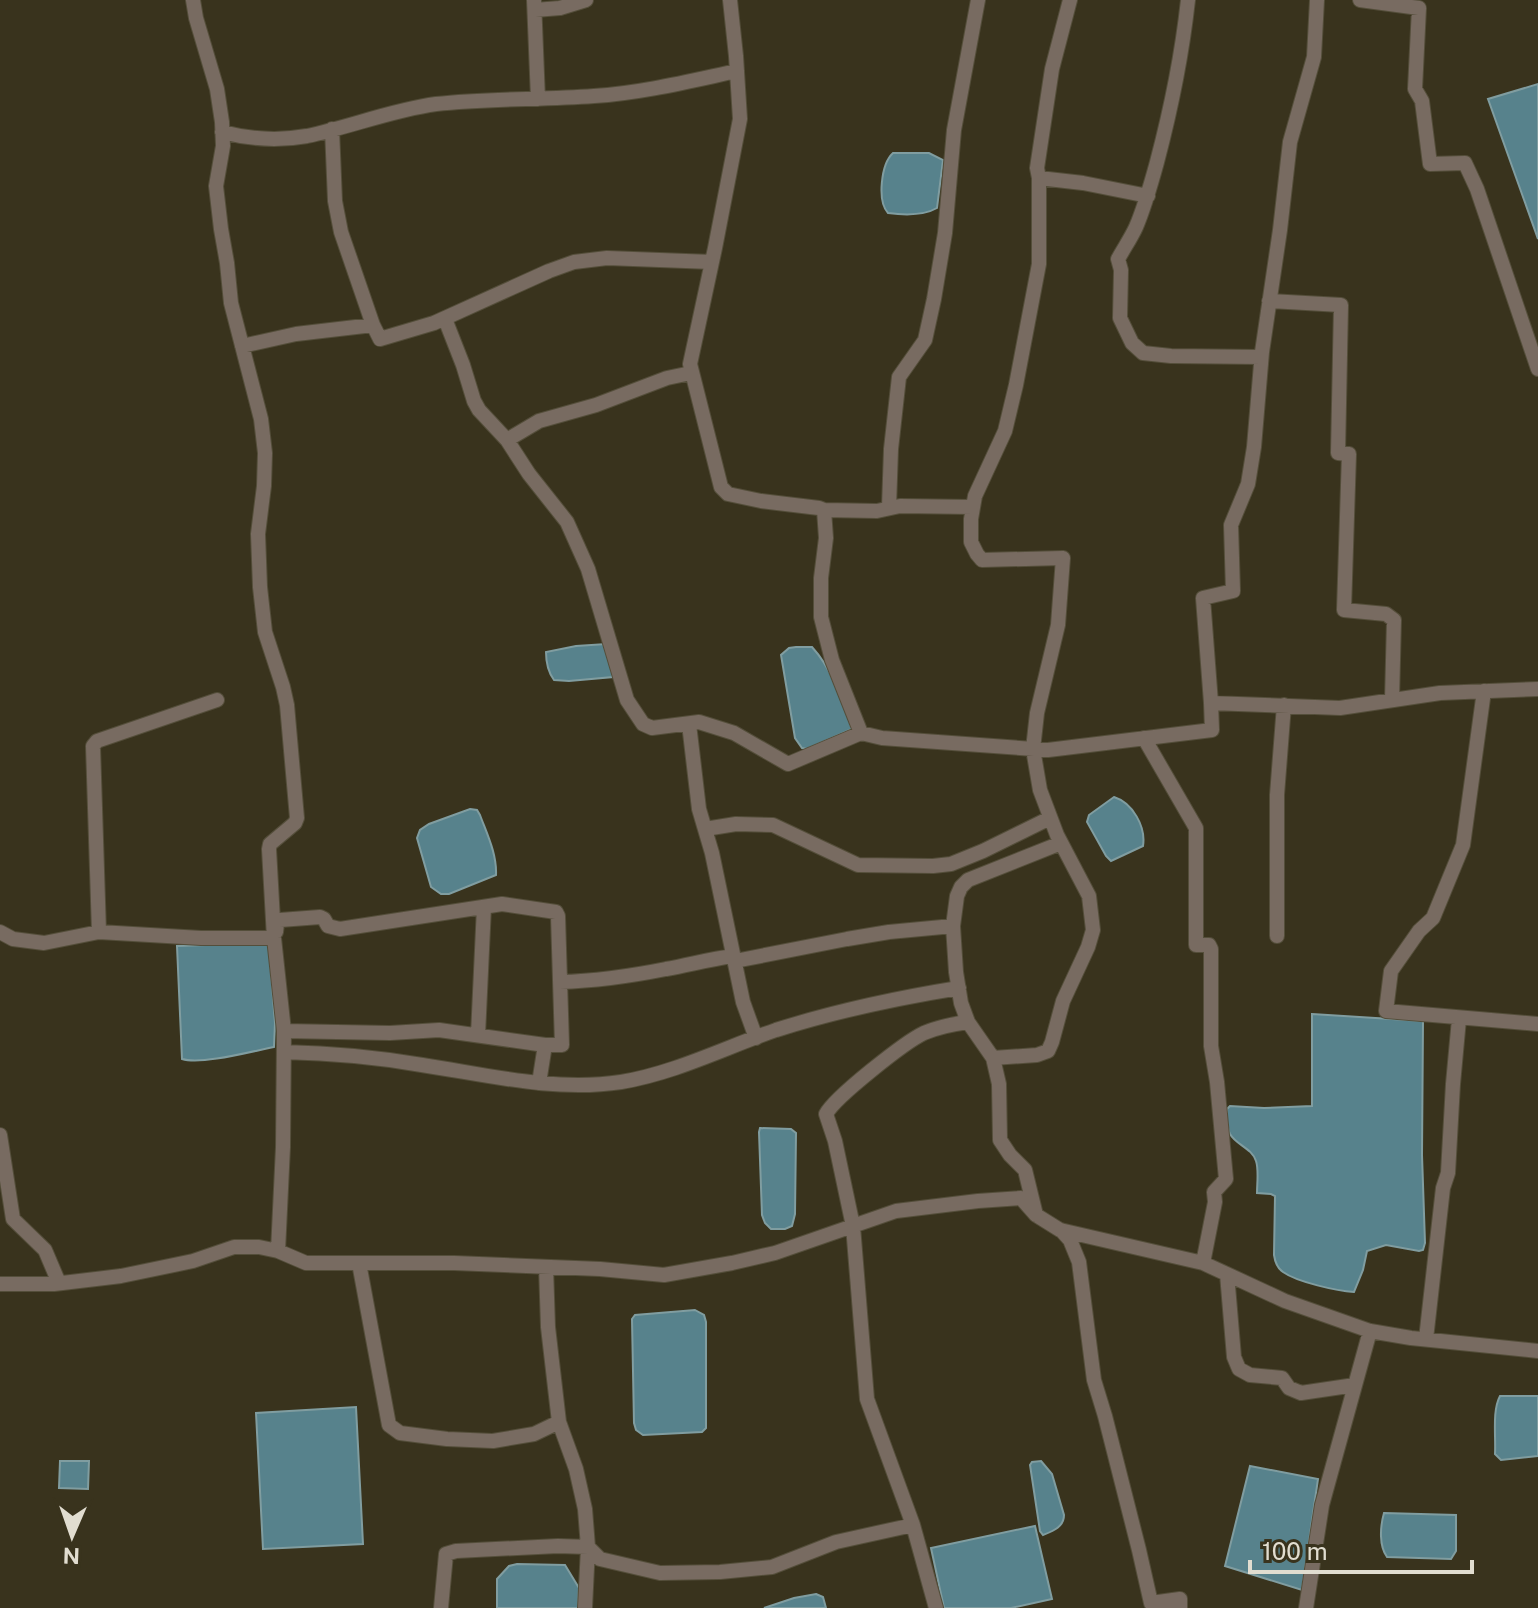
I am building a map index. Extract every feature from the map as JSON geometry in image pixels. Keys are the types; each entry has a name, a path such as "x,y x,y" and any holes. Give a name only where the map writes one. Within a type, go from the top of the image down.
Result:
{"street":[{"path":"193,0 217,89 223,146 216,186 231,303 261,419 265,453 258,534 260,587 265,632 287,705 297,818 270,844 269,849 274,943 284,1031 278,1251"},
{"path":"538,99 534,5 560,8 586,0"},
{"path":"730,0 740,119 690,364 721,487 728,494 824,510 973,507"},
{"path":"889,507 891,449 899,377 925,340 934,299 945,233 954,130 978,0"},
{"path":"993,1058 1037,1055 1048,1051 1063,1001 1093,930 1089,896 1050,818 1040,790 1033,749 1037,713 1058,625 1063,558 982,560 971,542 975,496 1005,431 1039,264 1037,168 1052,69 1070,0"},
{"path":"1188,0 1179,67 1148,196 1118,259 1121,270 1120,318 1132,343 1143,353 1261,357"},
{"path":"445,319 479,410 507,440 567,522 588,569 627,700 643,724 652,728 699,722 734,733 788,764 861,733 882,738 1048,750 1212,730 1203,598 1233,591 1231,525 1248,484 1261,357 1290,142 1314,57 1317,0"},
{"path":"1360,0 1419,8 1415,89 1422,101 1430,164 1465,163 1477,189 1538,369"},
{"path":"222,132 266,139 305,136 433,105 624,93 737,71"},
{"path":"332,129 335,201 341,232 380,339 445,319 574,262 607,258 712,262"},
{"path":"1039,178 1148,196"},
{"path":"1269,301 1341,305 1338,453 1349,454 1344,610 1386,614 1394,620 1392,700"},
{"path":"242,346 296,334 373,325"},
{"path":"507,440 539,421 596,405 667,378 691,373"},
{"path":"824,510 826,538 821,578 821,617 832,660 861,733"},
{"path":"1211,703 1340,708 1440,693 1538,689"},
{"path":"1484,691 1463,845 1433,918 1419,931 1391,971 1386,1011 1538,1024"},
{"path":"99,932 93,746 97,741 217,700"},
{"path":"1277,936 1277,795 1284,705"},
{"path":"689,724 699,809 712,853 743,1002 756,1038"},
{"path":"1144,738 1196,828 1196,945 1209,945 1211,949 1211,1046 1226,1179 1214,1192 1215,1202 1203,1263"},
{"path":"705,829 736,824 773,825 858,865 933,866 951,864 1050,818"},
{"path":"1036,1215 1025,1170 1000,1140 999,1084 993,1058 968,1022 961,1003 953,926 957,896 968,880 1061,843"},
{"path":"274,943 280,920 320,917 328,926 340,929 502,904 552,910 558,916 562,1045 439,1030 390,1033 284,1031"},
{"path":"478,1035 484,907"},
{"path":"560,982 626,976 704,960 734,959 889,932 953,926"},
{"path":"0,932 13,939 44,943 99,932 274,943"},
{"path":"284,1052 389,1060 539,1083 619,1082 666,1072 777,1030 886,1000 959,988"},
{"path":"1426,1339 1443,1188 1448,1173 1459,1019"},
{"path":"936,1608 913,1525 867,1399 853,1226 835,1141 826,1114 845,1093 916,1038 968,1022"},
{"path":"539,1083 545,1045"},
{"path":"0,1135 13,1219 45,1250 59,1283"},
{"path":"0,1284 59,1283 121,1276 193,1261 234,1247 278,1251 306,1263 454,1263 664,1275 775,1253 896,1211 1021,1198 1036,1215 1070,1240 1079,1262 1094,1380 1151,1603 1180,1599 1180,1608"},
{"path":"1060,1230 1203,1263 1285,1301 1370,1331 1538,1351"},
{"path":"359,1263 389,1425 400,1433 493,1441 534,1434 559,1422"},
{"path":"546,1267 548,1327 559,1422 576,1469 585,1509 588,1547 585,1608"},
{"path":"1227,1274 1234,1357 1239,1369 1250,1375 1282,1378 1289,1388 1301,1393 1355,1385"},
{"path":"1306,1608 1322,1505 1370,1331"},
{"path":"441,1608 446,1554 456,1551 588,1547 600,1559 660,1573 720,1572 772,1567 836,1542 913,1525"}],"water":[{"path":"1538,84 1538,239 1488,99"},
{"path":"893,153 929,153 943,160 937,208 919,214 888,213 882,200 882,183 886,165"},
{"path":"606,644 613,677 569,681 554,680 552,677 546,652"},
{"path":"812,647 826,665 852,729 807,749 802,748 795,738 781,655 789,648"},
{"path":"1114,797 1132,810 1140,824 1143,846 1111,861 1087,822 1089,815"},
{"path":"470,809 477,810 480,815 493,852 496,875 449,894 441,894 431,887 417,838 420,830 429,824"},
{"path":"264,943 269,946 274,1047 214,1059 182,1059 177,946"},
{"path":"1312,1014 1423,1021 1425,1243 1423,1250 1419,1251 1386,1245 1367,1251 1354,1292 1307,1282 1279,1269 1274,1255 1275,1196 1257,1193 1256,1161 1233,1138 1227,1125 1227,1109 1230,1106 1312,1106"},
{"path":"760,1128 791,1129 796,1133 795,1214 792,1226 785,1229 771,1229 762,1215"},
{"path":"695,1310 704,1315 706,1322 706,1428 702,1432 643,1435 636,1430 634,1423 632,1319 635,1315"},
{"path":"1500,1396 1538,1396 1538,1456 1501,1460 1495,1454 1495,1416"},
{"path":"356,1407 363,1544 263,1549 256,1413"},
{"path":"60,1461 89,1461 88,1489 59,1488"},
{"path":"1041,1461 1052,1474 1064,1515 1060,1526 1043,1535 1030,1465"},
{"path":"1250,1466 1318,1479 1302,1590 1225,1566"},
{"path":"1384,1513 1456,1515 1456,1551 1451,1559 1387,1557 1381,1536"},
{"path":"1035,1526 1052,1599 1011,1608 944,1608 931,1548"},
{"path":"565,1565 579,1588 578,1608 497,1608 497,1579 509,1566"},
{"path":"816,1594 823,1597 826,1608 764,1608 794,1598"}]}
